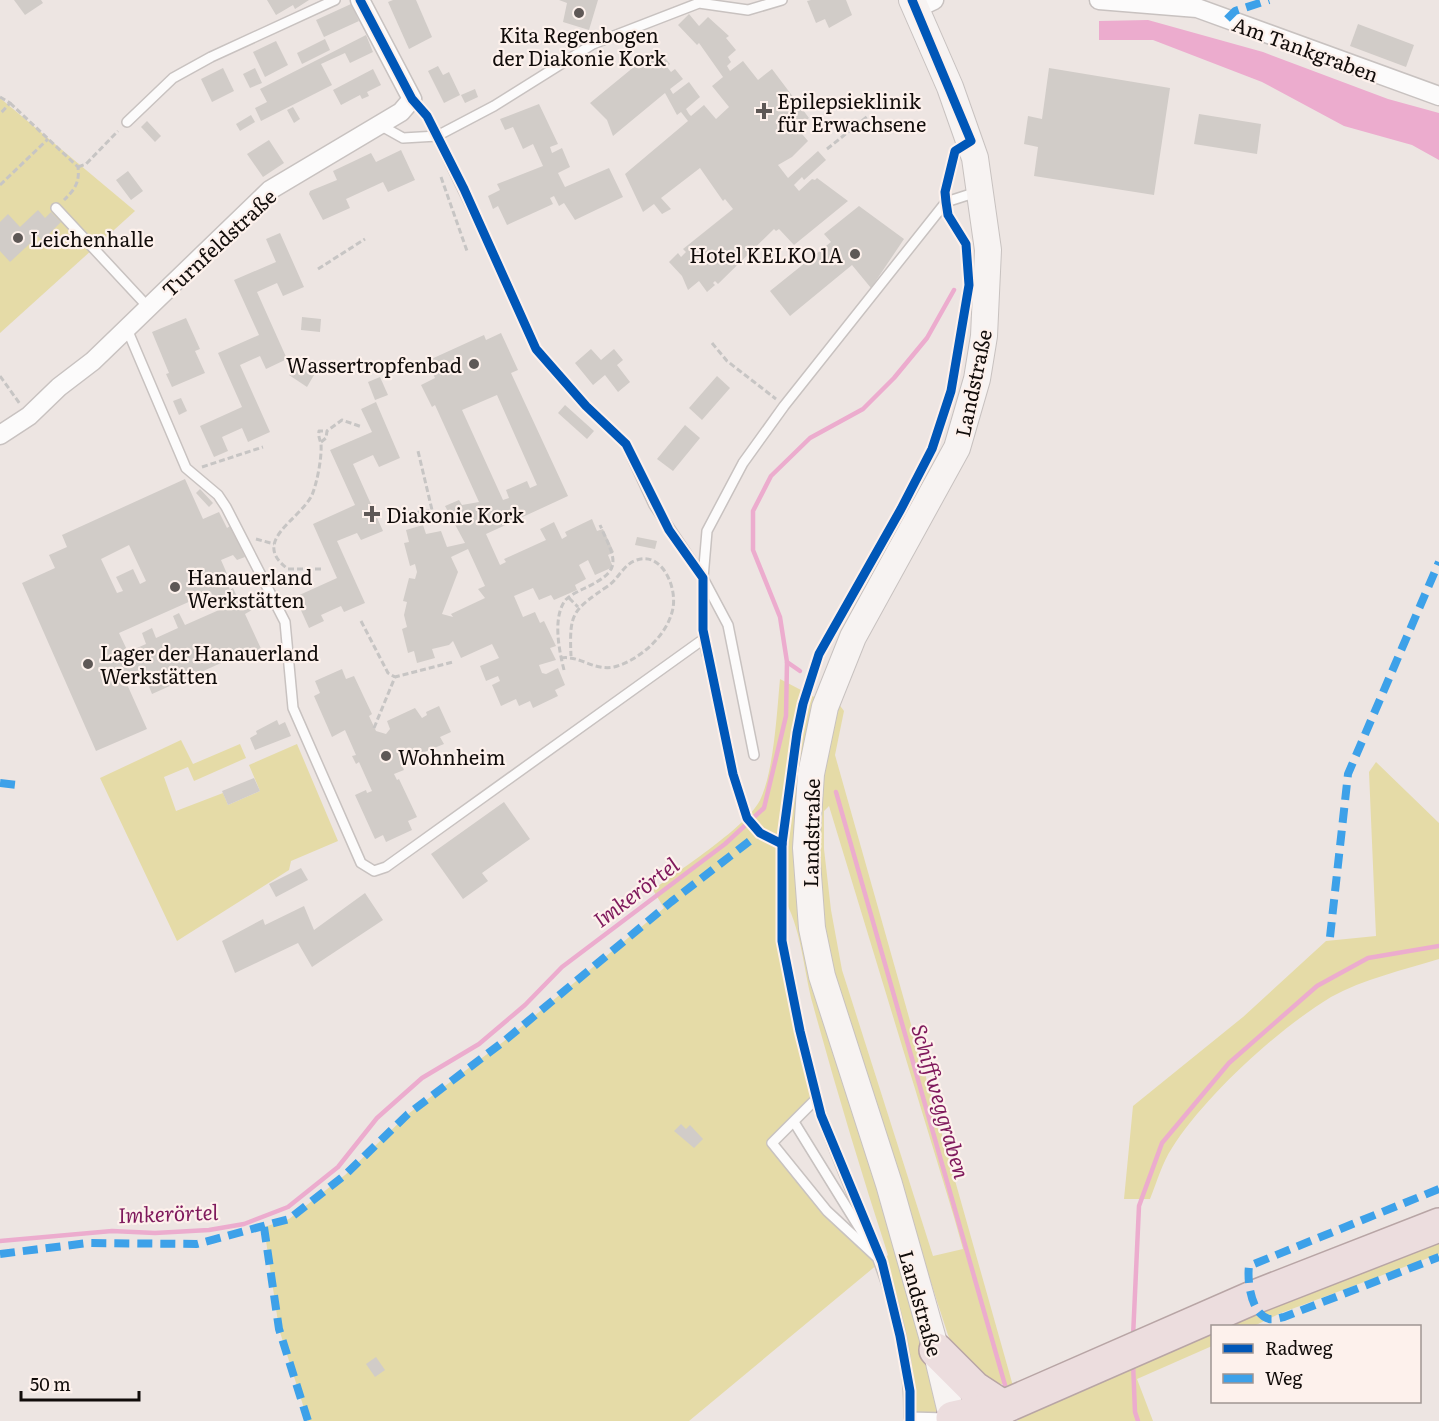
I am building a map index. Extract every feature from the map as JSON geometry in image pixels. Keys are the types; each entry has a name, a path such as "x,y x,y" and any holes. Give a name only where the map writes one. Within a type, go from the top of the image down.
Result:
{"highway":[{"path":"953,1419 999,1414 1252,1298 1439,1225"},
{"path":"936,1350 999,1414"}],"main road":[{"name":"Landstraße","path":"920,3 970,141 982,190 988,250 984,336 965,427 931,500 853,637 839,669 816,744 807,806 808,891 822,976 889,1184 953,1419"}],"street":[{"name":"Turnfeldstraße","path":"0,435 24,420 59,387 93,361 270,190 401,112 412,99 360,0"},
{"name":"Am Tankgraben","path":"1099,0 1197,8 1439,96"}],"lane":[{"path":"127,122 172,78 211,57 335,0"},
{"path":"678,0 680,10"},
{"path":"378,124 403,138 437,136 494,106 593,44 699,3 748,10 782,0"},
{"path":"437,136 483,231"},
{"path":"707,654 703,578 708,531 743,463 784,406 946,199 982,190"},
{"path":"56,208 149,308"},
{"path":"127,329 186,468 218,495 272,596 287,632 289,683 293,708 361,864 364,866 374,871 386,867 705,638"},
{"path":"626,444 669,530 703,578 728,625 754,755"},
{"path":"882,1262 827,1211 772,1143 816,1099 882,1262 900,1336 910,1391 909,1417 953,1419"},
{"path":"794,1122 882,1262"}],"path":[{"path":"0,97 10,103 49,138 78,168 80,178 75,189 56,208"},
{"path":"0,114 10,103"},
{"path":"827,149 868,116"},
{"path":"78,168 86,164 127,122"},
{"path":"0,185 49,138"},
{"path":"441,177 467,250"},
{"path":"318,270 365,239"},
{"path":"712,343 728,361 784,406"},
{"path":"0,376 24,420"},
{"path":"321,568 288,569 274,552 275,536 299,514 311,496 321,442 319,431 327,431 342,420 362,427"},
{"path":"321,442 326,438 327,431"},
{"path":"192,471 263,447"},
{"path":"397,516 432,510 418,452"},
{"path":"564,670 561,658 559,614 568,597 608,577 613,567 612,552 600,525"},
{"path":"561,658 571,656 590,666 601,668 615,666 649,647 663,633 673,607 667,575 656,561 634,561 624,568 615,581 593,594 578,607 573,617 571,656"},
{"path":"568,597 578,607"},
{"path":"361,621 388,673 395,677 453,662"},
{"path":"375,728 395,677"}],"shaded area":[{"path":"1148,20 1263,52 1388,99 1439,113 1439,160 1412,145 1344,126 1262,82 1153,40 1099,40 1099,21"},
{"path":"0,98 135,211 0,333"},
{"path":"780,679 820,700 799,806 850,1096 929,1364 940,1421 910,1421 900,1336 878,1264 689,1421 308,1421 279,1329 264,1227 289,1219 345,1175 408,1114 503,1042 664,908 653,890 728,834 754,809 761,798 772,756","holes":["782,895 798,935 810,991 831,1068 888,1255 879,1263 772,1143 815,1095 782,941"]},
{"path":"838,703 844,711 835,755 1013,1386 984,1381 957,1354 948,1335 831,974 814,860 820,778","holes":["829,806 963,1249 933,1256 842,970 831,910 824,849 824,811"]},
{"path":"181,740 193,764 240,744 246,758 194,781 188,767 164,777 176,811 223,793 228,805 260,791 249,765 297,744 338,841 291,861 289,870 177,941 100,778"},
{"path":"1376,762 1439,823 1439,959 1356,985 1331,997 1288,1027 1244,1065 1186,1128 1165,1160 1150,1199 1124,1199 1133,1106 1243,1017 1326,941 1376,936 1369,772"},
{"path":"1439,1233 1439,1254 1281,1313 1256,1325 1215,1325"},
{"path":"1211,1326 1211,1346 1137,1379 1153,1421 1017,1421 1035,1407"}],"building":[{"path":"14,0 41,0 43,3 25,15"},
{"path":"267,0 309,0 295,9 293,5 276,15"},
{"path":"416,0 432,37 409,49 388,2"},
{"name":"Kita Regenbogen der Diakonie Kork","path":"559,0 598,0 589,30 563,22 567,3"},
{"path":"846,0 852,15 829,28 825,19 816,23 807,1"},
{"path":"351,4 359,21 324,37 316,20"},
{"path":"689,14 699,26 708,17 729,36 726,38 736,50 728,57 731,62 727,66 730,71 743,61 758,80 772,69 809,118 797,128 808,141 792,157 778,165 788,178 818,151 826,160 804,180 802,177 794,185 799,191 812,179 817,178 848,201 794,245 779,229 776,231 774,229 718,284 715,281 713,283 715,285 707,292 699,281 688,290 682,276 669,262 678,253 681,257 686,252 683,249 733,209 725,199 723,201 700,168 661,198 671,209 662,214 654,204 643,212 625,174 688,121 681,112 677,115 665,93 613,136 607,120 590,103 657,48 670,64 667,67 671,72 675,69 683,79 670,89 673,94 689,82 700,97 686,109 689,114 691,116 704,105 716,119 729,107 712,86 723,77 699,43 697,45 678,25"},
{"path":"1358,24 1414,45 1406,67 1350,46"},
{"path":"366,35 373,52 350,63 345,53 321,64 332,85 261,121 255,108 267,102 260,89"},
{"path":"325,39 330,50 302,64 297,53"},
{"path":"276,41 288,65 265,77 253,52"},
{"path":"438,66 443,75 449,72 460,95 444,103 428,71"},
{"path":"223,68 234,91 212,102 201,79"},
{"path":"255,68 262,83 250,88 243,74"},
{"path":"1049,68 1170,88 1154,195 1034,176 1038,147 1024,144 1028,116 1042,119"},
{"path":"373,69 381,85 367,92 369,96 362,99 360,95 341,105 333,90"},
{"path":"475,89 478,97 465,103 461,95"},
{"path":"539,104 558,144 550,147 552,153 562,148 570,167 558,173 565,187 609,168 623,197 575,220 564,203 559,206 554,196 550,198 553,204 507,225 498,206 493,209 488,196 500,190 497,184 543,166 533,144 523,149 513,127 505,130 500,119"},
{"path":"293,107 300,119 294,123 287,110"},
{"path":"1199,114 1261,124 1257,154 1194,144"},
{"path":"251,115 255,122 240,131 236,124"},
{"path":"147,121 161,136 155,142 141,127"},
{"path":"269,140 284,163 263,177 247,154"},
{"path":"401,150 415,180 388,192 383,182 346,199 350,208 323,220 309,194 310,191 337,180 333,171 371,153 376,162"},
{"path":"128,171 143,191 131,200 116,180"},
{"name":"Hotel KELKO 1A","path":"859,206 904,239 871,288 852,265 790,316 770,291 831,242 824,234"},
{"name":"Leichenhalle","path":"38,210 45,218 51,212 61,222 42,241 38,236 10,262 0,251 0,222 8,214 20,227"},
{"path":"280,233 304,287 283,296 277,283 257,292 287,359 266,369 260,356 240,365 270,432 248,442 242,428 222,437 228,451 214,457 200,426 242,407 218,353 259,335 234,280 276,262 266,239"},
{"path":"302,317 321,319 320,332 301,330"},
{"path":"186,318 200,349 195,351 205,373 172,387 166,374 169,373 152,332"},
{"path":"501,333 518,370 511,373 568,496 486,534 500,565 506,562 504,559 546,540 540,529 554,522 562,539 567,536 565,532 592,519 597,531 603,529 614,552 608,555 613,567 595,575 588,560 579,565 586,579 575,585 577,590 554,600 551,595 539,600 533,588 514,596 523,617 535,612 540,623 544,621 556,646 550,648 556,660 539,665 542,673 546,674 558,668 565,685 555,690 558,696 533,708 530,701 519,706 516,699 501,706 492,685 500,681 498,676 486,681 480,666 499,658 492,644 461,658 453,641 449,645 432,649 435,658 417,663 414,651 408,653 402,629 407,627 404,615 407,602 403,601 409,578 415,579 417,572 415,564 410,566 404,543 409,542 406,530 423,525 426,534 441,531 447,547 465,543 445,506 459,500 462,505 479,502 435,405 432,407 421,385 435,378 427,361 484,335 486,340","holes":["497,395 537,485 530,488 527,481 506,490 509,498 503,500 462,410","468,549 485,586 478,589 485,598 451,614 453,617 442,614 458,572 451,557"]},
{"path":"591,349 601,360 614,349 623,360 617,365 630,382 618,392 605,375 593,385 575,363"},
{"path":"297,364 314,375 307,387 289,375"},
{"path":"717,376 730,388 702,420 689,408"},
{"path":"380,377 388,395 375,400 368,382"},
{"path":"181,398 187,411 179,415 173,401"},
{"path":"376,402 400,458 379,467 373,455 353,464 383,531 361,540 357,533 337,541 365,603 344,612 341,606 321,615 324,621 309,628 295,597 337,578 313,524 355,505 330,450 372,432 361,409"},
{"path":"565,405 594,431 587,439 558,413"},
{"path":"685,425 700,438 673,471 657,459"},
{"name":"Hanauerland Werkstätten","path":"185,479 203,519 219,512 227,528 230,526 245,557 237,560 233,555 221,560 231,583 228,585 230,590 233,588 239,601 247,597 252,610 245,614 263,653 247,661 241,649 229,655 230,659 152,694 143,672 138,673 139,676 126,682 147,729 96,751 22,583 55,568 49,555 67,547 62,535","holes":["129,545 146,581 140,584 133,569 116,577 123,591 117,593 101,559","211,592 219,610 185,625 179,613 173,616 178,628 156,638 152,628 142,633 146,644 128,652 119,633"]},
{"path":"200,489 213,503 209,507 196,493"},
{"path":"637,537 657,541 655,549 635,545"},
{"name":"Wohnheim","path":"342,669 346,679 354,676 372,714 369,716 376,731 386,734 390,729 387,721 415,708 422,718 427,715 426,712 439,706 451,732 440,737 444,744 400,762 404,770 394,774 397,780 399,779 417,817 408,821 412,830 386,842 383,835 375,839 355,795 366,790 367,793 372,791 359,762 356,764 352,756 356,755 345,730 332,737 314,696 320,693 315,681"},
{"path":"277,720 279,725 285,722 291,736 255,750 250,738 257,734 256,731"},
{"path":"254,778 260,791 228,805 222,791"},
{"path":"504,802 530,839 482,873 488,881 463,899 431,854"},
{"path":"301,868 308,880 276,897 269,884"},
{"path":"365,893 383,920 312,967 298,943 235,973 222,941 263,919 265,925 304,906 314,930"},
{"path":"681,1124 686,1129 690,1125 703,1139 694,1148 674,1131"},
{"path":"376,1357 385,1370 375,1377 366,1364"}],"waterway":[{"name":"Imkerörtel","path":"0,1241 112,1231 155,1233 209,1230 244,1224 288,1207 338,1167 377,1118 422,1078 479,1044 525,1005 562,967 725,844 764,808 786,716 787,662 780,617 753,550 753,511 771,476 810,438 863,409 894,378 927,338 954,290"},
{"path":"787,662 800,671"},
{"name":"Schiffweggraben","path":"836,792 1007,1392"},
{"path":"1133,1337 1139,1206 1162,1143 1229,1063 1317,986 1368,958 1439,946"},
{"path":"1133,1363 1135,1412 1138,1421"}],"marked path":[{"path":"1227,19 1235,11 1269,0"},
{"path":"1330,937 1348,774 1439,562"},
{"path":"0,783 17,785"},
{"path":"0,1254 88,1243 197,1244 289,1219 345,1175 408,1114 503,1042 671,902 760,833"},
{"path":"1439,1189 1249,1266 1250,1288 1258,1311 1263,1316 1274,1319 1439,1257"},
{"path":"264,1227 279,1329 308,1421"}],"cycle path":[{"path":"360,0 412,99 427,116 464,189 536,349 586,406 626,444 669,530 703,578 703,630 733,774 747,818 760,833 782,844"},
{"path":"910,1421 910,1391 900,1336 882,1262 821,1115 800,1031 782,941 782,844 797,733 803,704 819,654 901,509 932,449 951,391 969,285 966,244 948,215 945,192 955,151 971,141 912,0"}],"place":[{"name":"Kita Regenbogen der Diakonie Kork","path":"579,13"},
{"name":"Epilepsieklinik für Erwachsene","path":"764,111"},
{"name":"Leichenhalle","path":"18,238"},
{"name":"Hotel KELKO 1A","path":"855,254"},
{"name":"Wassertropfenbad","path":"474,364"},
{"name":"Diakonie Kork","path":"372,514"},
{"name":"Hanauerland Werkstätten","path":"175,587"},
{"name":"Lager der Hanauerland Werkstätten","path":"88,664"},
{"name":"Wohnheim","path":"386,756"}]}
